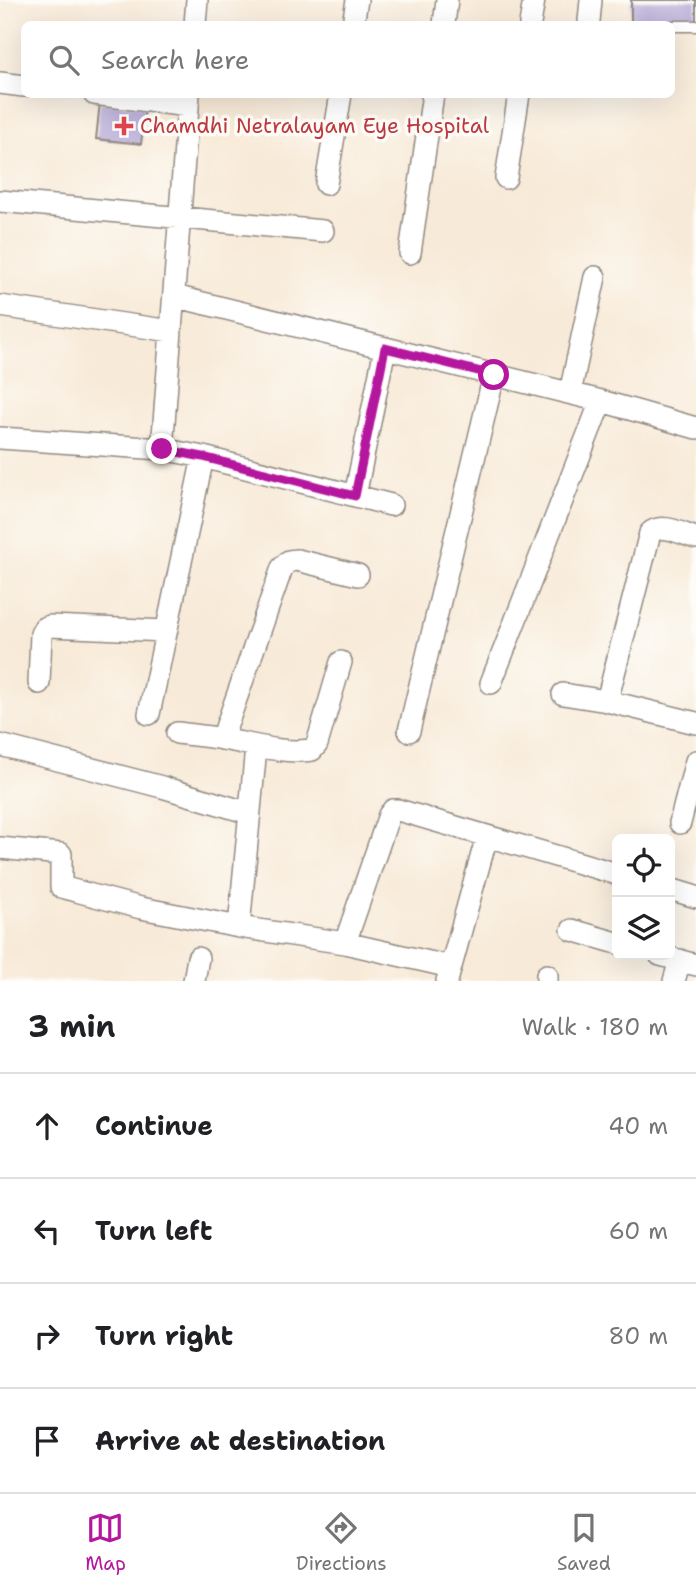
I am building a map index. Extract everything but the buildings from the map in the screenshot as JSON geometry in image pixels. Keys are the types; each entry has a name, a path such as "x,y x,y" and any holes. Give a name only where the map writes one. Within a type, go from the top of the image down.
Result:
{"street":[{"path":"195,21 197,0"},
{"path":"354,21 357,0"},
{"path":"444,21 447,0"},
{"path":"530,21 534,0"},
{"path":"0,83 21,86"},
{"path":"157,98 189,100 162,449"},
{"path":"326,184 340,98"},
{"path":"410,253 432,98"},
{"path":"506,178 518,98"},
{"path":"0,201 323,231"},
{"path":"570,393 595,277"},
{"path":"174,296 570,393 696,428"},
{"path":"0,306 171,331"},
{"path":"355,496 385,348"},
{"path":"409,731 494,375"},
{"path":"491,684 601,401"},
{"path":"0,438 162,449 391,505"},
{"path":"149,714 203,457"},
{"path":"607,701 650,533 655,528 663,528 696,538"},
{"path":"222,739 282,568 289,561 297,560 358,575"},
{"path":"39,683 41,634 44,628 50,626 166,631"},
{"path":"177,733 256,747 312,750 317,744 341,662"},
{"path":"563,694 607,701 696,723"},
{"path":"0,745 162,787 249,813"},
{"path":"239,927 256,747"},
{"path":"680,823 696,761"},
{"path":"345,943 393,810 612,873"},
{"path":"0,848 61,854 61,887 141,908 239,927 345,943 449,974 487,836"},
{"path":"675,891 696,897"},
{"path":"572,930 612,942"},
{"path":"194,981 198,958"},
{"path":"674,981 679,960"}],"lane":[{"path":"675,26 696,26"}],"place":[{"name":"Chamdhi Netralayam Eye Hospital","path":"124,126"}],"route":[{"path":"162,449 355,496 385,348 494,375"}]}
